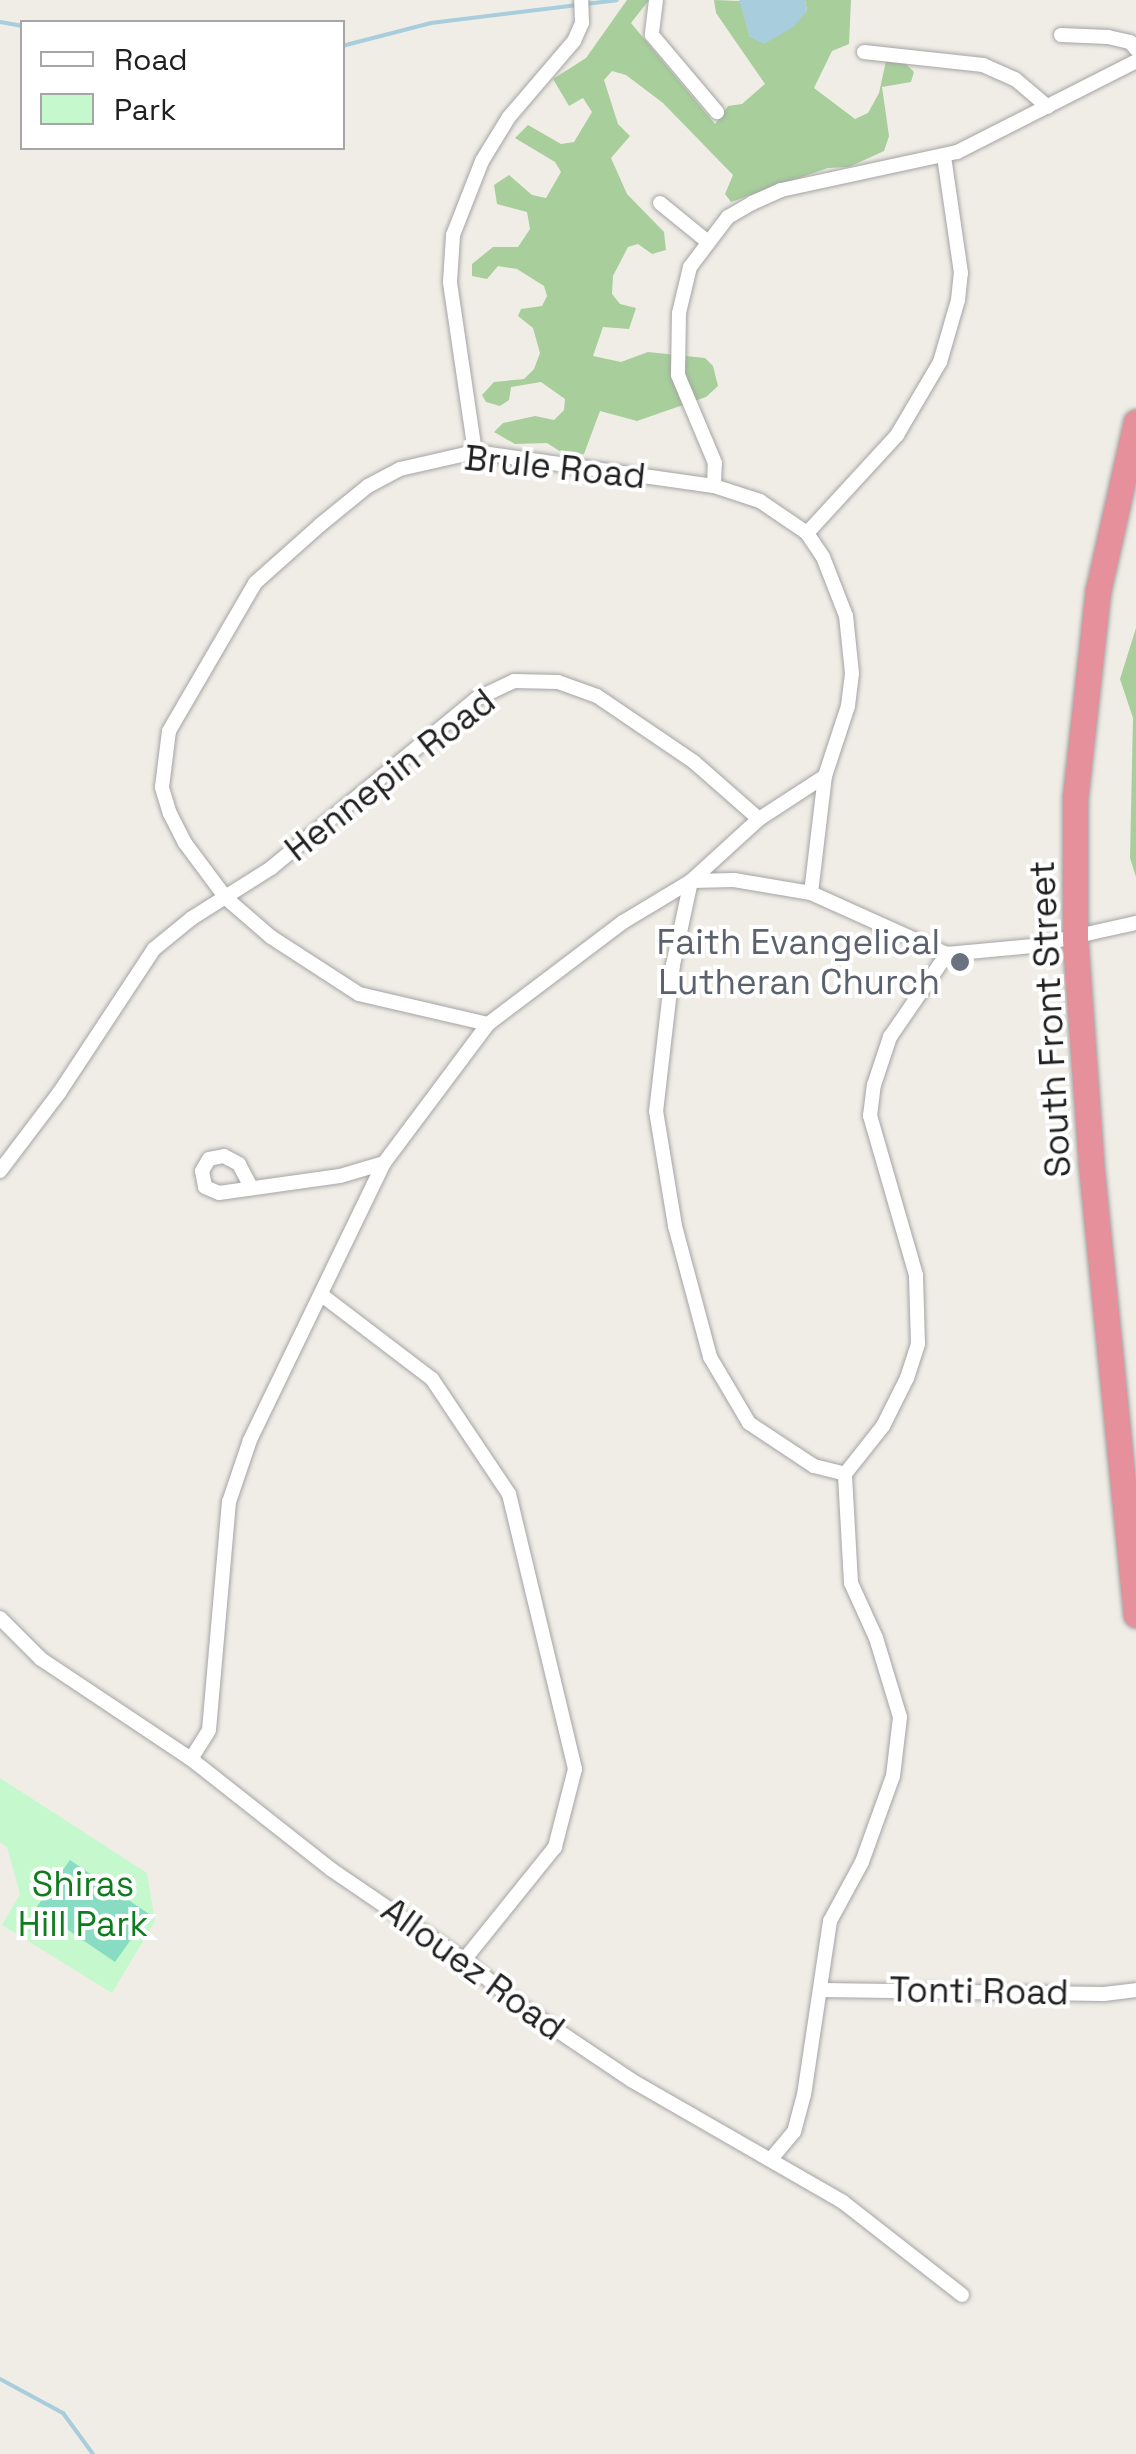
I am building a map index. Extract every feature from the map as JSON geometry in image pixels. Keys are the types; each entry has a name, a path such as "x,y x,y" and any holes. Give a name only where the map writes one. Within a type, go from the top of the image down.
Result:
{"highway":[{"name":"South Front Street","path":"1136,422 1098,590 1076,798 1074,939 1091,1164 1136,1615"}],"street":[{"path":"474,452 450,282 453,235 482,161 508,117 574,40 582,23 581,0"},
{"path":"656,0 650,18 652,36 717,112"},
{"path":"1061,34 1108,37 1130,42 1136,49"},
{"path":"864,52 983,64 1015,79 1048,107"},
{"path":"714,486 715,464 685,398 676,348 683,286 690,267 728,217 781,190 903,161 944,157 1136,61"},
{"path":"811,893 825,776 848,706 852,661 846,616 836,585 807,533 897,434 940,362 961,274 954,201 944,157"},
{"path":"660,203 708,242"},
{"name":"Brule Road","path":"488,1024 358,994 271,936 226,898 185,843 162,787 169,731 203,666 255,582 368,486 400,469 474,452 714,486 760,500 807,533"},
{"name":"Hennepin Road","path":"226,898 271,868 476,699 514,681 558,682 597,696 694,762 760,819"},
{"path":"192,1759 208,1730 230,1502 250,1440 384,1163 488,1024 623,922 690,881 760,819 825,776"},
{"path":"690,881 734,880 811,893 947,954 1074,939 1136,923"},
{"path":"690,881 673,964 656,1111 675,1226 710,1357 749,1423 814,1466 845,1474"},
{"path":"0,1171 58,1093 154,948 226,898"},
{"path":"771,2159 794,2132 830,1921 862,1862 892,1776 900,1717 876,1638 850,1583 845,1474 882,1426 908,1378 918,1344 916,1274 870,1116 874,1085 890,1037 947,954"},
{"path":"251,1187 340,1176 384,1163"},
{"path":"322,1296 432,1379 509,1494 574,1769 554,1847 464,1960"},
{"name":"Allouez Road","path":"0,1618 42,1659 192,1759 332,1870 464,1960 521,2006 630,2080 843,2202 962,2295"},
{"name":"Tonti Road","path":"821,1990 1104,1994 1136,1990"}],"green space":[{"path":"627,0 649,0 631,23 715,124 728,106 742,104 765,84 716,13 714,0 740,1 750,37 807,11 805,0 851,0 849,44 832,51 814,88 855,119 868,113 879,93 886,61 906,64 914,72 911,82 882,87 889,136 884,151 849,167 828,168 731,202 725,194 733,175 663,103 626,75 612,71 604,80 618,124 630,136 611,158 627,194 664,232 666,250 652,254 638,244 628,247 613,276 612,294 620,304 636,308 629,329 603,327 593,356 621,362 648,352 705,358 713,366 718,386 706,397 637,421 600,411 584,454 569,457 547,443 515,444 494,432 503,423 535,416 554,420 564,410 565,399 541,382 511,387 509,400 500,406 486,402 482,395 494,382 524,379 534,369 540,353 533,328 518,316 521,309 542,306 547,296 544,286 517,269 498,266 487,279 472,276 472,264 493,247 518,247 530,229 527,212 497,204 494,185 509,175 532,195 546,198 561,172 555,162 515,138 528,125 561,144 574,142 592,112 583,98 569,106 553,79 586,58"},
{"path":"1136,628 1136,877 1130,858 1133,718 1120,679"},
{"name":"Shiras Hill Park","path":"0,1778 147,1873 155,1921 112,1993 2,1925 20,1894 7,1847 0,1842"},
{"path":"70,1860 149,1914 115,1962 36,1908"}],"water":[{"path":"739,0 805,0 807,11 793,27 764,44 750,37"}],"waterway":[{"path":"345,45 431,23 617,0"},
{"path":"0,22 20,26"},
{"path":"0,2379 63,2413 93,2454"}],"place":[{"name":"Faith Evangelical Lutheran Church","path":"960,962"}]}
